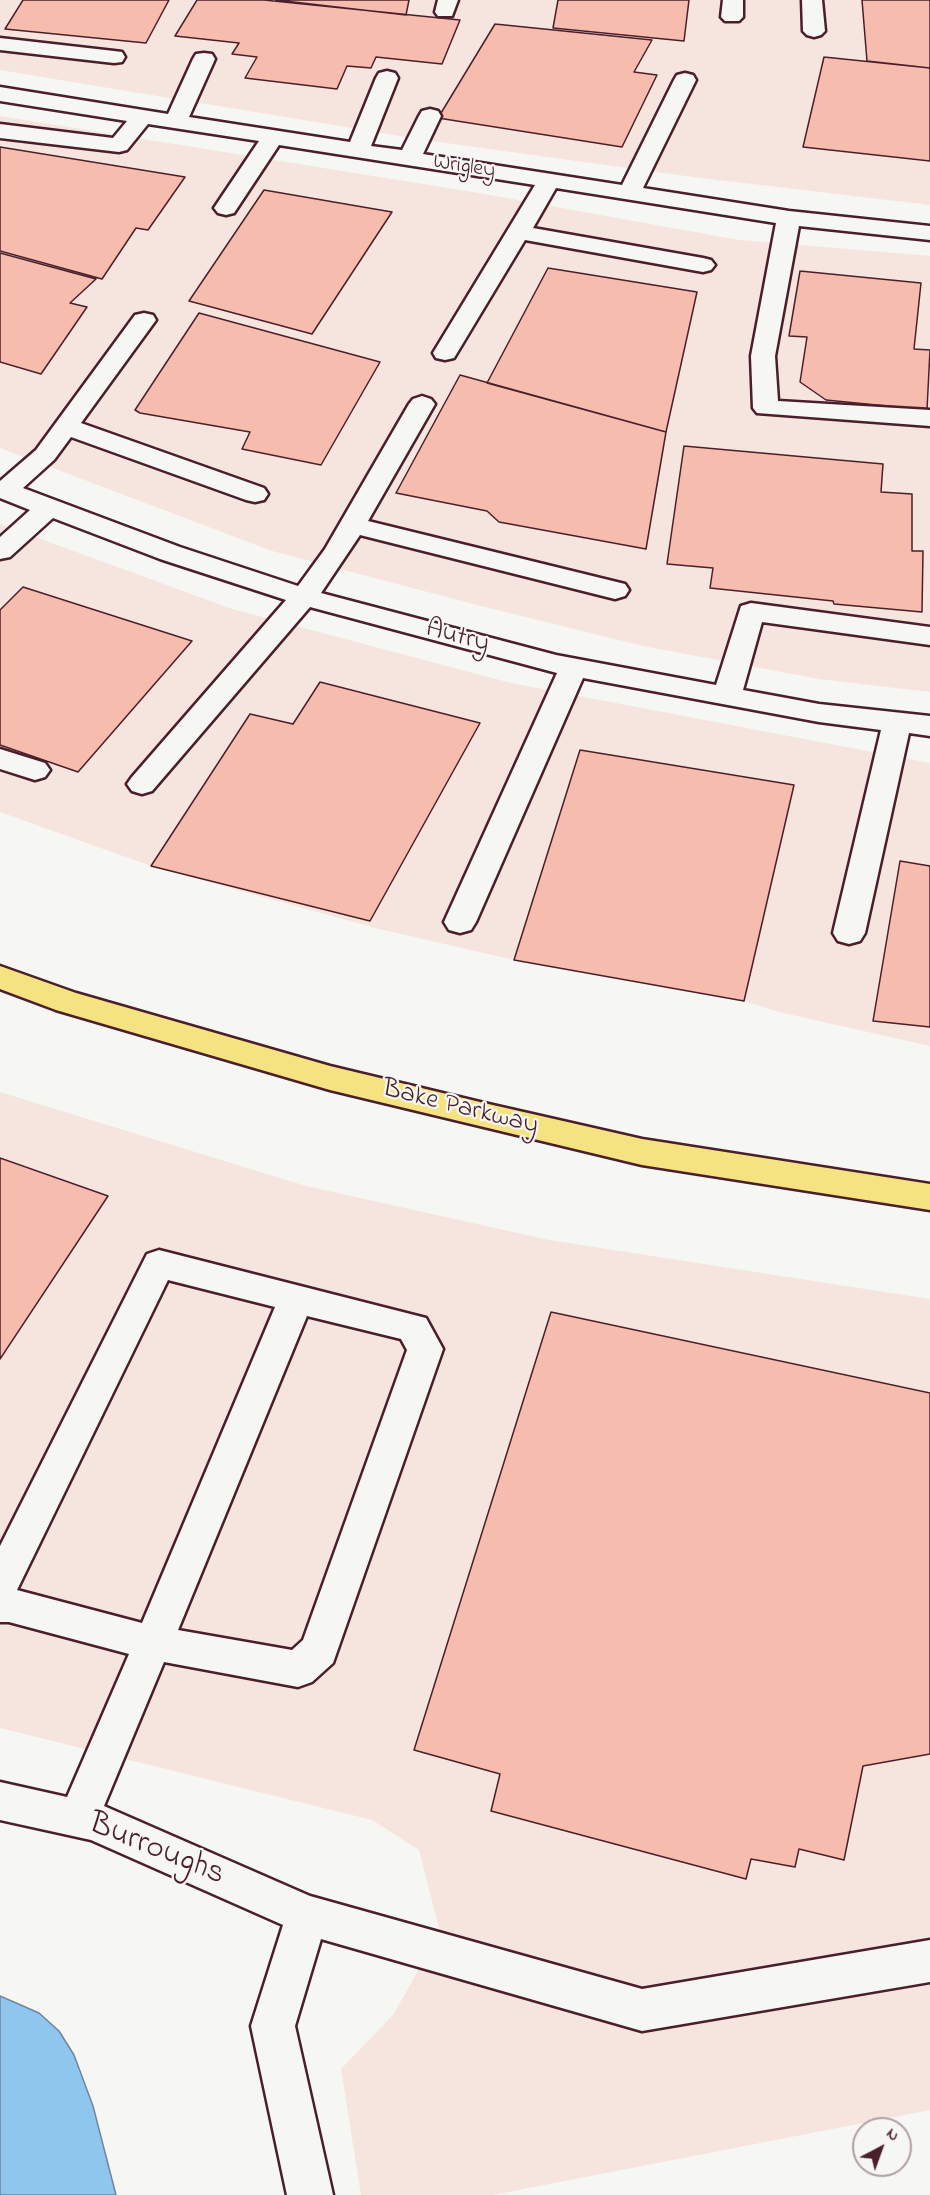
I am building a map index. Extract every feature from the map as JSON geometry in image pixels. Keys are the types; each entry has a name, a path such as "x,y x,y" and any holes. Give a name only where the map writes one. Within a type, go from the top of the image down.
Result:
{"main road":[{"name":"Bake Parkway","path":"0,977 68,1002 319,1074 484,1116 642,1152 930,1197"}],"street":[{"path":"812,0 814,31"},
{"path":"0,44 114,57"},
{"path":"175,123 204,59"},
{"path":"357,152 387,78"},
{"path":"629,194 685,80"},
{"name":"Wrigley","path":"0,94 357,152 789,218 930,233"},
{"path":"409,160 430,116"},
{"path":"0,131 119,145 142,117"},
{"path":"226,208 272,138"},
{"path":"446,353 549,181"},
{"path":"789,218 763,356 766,408 930,418"},
{"path":"518,232 703,265"},
{"path":"2,490 45,455 144,320"},
{"path":"142,784 304,597 337,551 422,404"},
{"path":"66,426 255,494"},
{"name":"Autry","path":"2,490 170,553 304,597 574,667 727,697 930,726"},
{"path":"0,551 48,508"},
{"path":"352,525 615,590"},
{"path":"727,697 751,612 930,636"},
{"path":"460,922 539,740 574,667"},
{"path":"849,933 897,722"},
{"path":"0,759 35,770"},
{"path":"0,1585 159,1264 413,1328 425,1349 319,1651 298,1669 153,1642 9,1605 0,1605"},
{"path":"78,1818 297,1298"},
{"name":"Burroughs","path":"0,1801 95,1822 307,1915 642,2010 930,1961"},
{"path":"307,1915 273,2026 310,2195"}],"shaded area":[{"path":"0,0 930,0 930,205 693,177 424,140 0,70"},
{"path":"0,116 479,193 739,240 930,256 930,692 819,679 643,646 477,605 272,551 0,448"},
{"path":"0,524 232,609 511,683 930,763 930,1046 779,1012 744,1001 514,960 375,928 151,866 0,812"},
{"path":"0,1092 306,1186 549,1240 930,1299 930,2110 894,2117 852,2117 852,2125 493,2195 361,2195 341,2069 393,2015 440,1932 419,1850 372,1820 0,1728"}],"water":[{"path":"0,1996 39,2013 59,2031 74,2055 93,2106 116,2195 0,2195"}],"building":[{"path":"23,0 169,0 146,43 5,29"},
{"path":"197,0 264,0 460,20 442,64 376,57 371,68 347,66 337,89 245,78 257,57 232,54 239,43 175,36"},
{"path":"276,0 409,0 406,15"},
{"path":"558,0 689,0 684,41 553,28"},
{"path":"862,0 930,0 930,68 867,61"},
{"path":"495,24 652,40 634,72 657,75 622,147 438,118"},
{"path":"824,57 930,68 930,161 803,147"},
{"path":"0,147 185,177 148,230 136,228 102,279 0,251"},
{"path":"264,190 392,212 312,334 189,301"},
{"path":"0,253 96,279 70,303 87,307 41,374 0,362"},
{"path":"548,268 697,292 666,432 487,383"},
{"path":"800,271 921,283 914,349 930,350 927,410 826,400 800,382 807,337 789,336"},
{"path":"199,313 380,362 321,465 242,449 250,432 140,413 135,410"},
{"path":"460,375 666,432 646,549 499,522 487,511 396,493"},
{"path":"684,446 883,464 881,492 912,494 912,551 923,551 922,612 834,604 833,601 710,588 713,568 667,564"},
{"path":"23,587 192,641 78,772 0,745 0,610"},
{"path":"320,682 480,723 370,921 151,866 250,714 293,724"},
{"path":"580,750 794,785 744,1001 514,960"},
{"path":"900,861 930,866 930,1027 873,1021"},
{"path":"0,1158 108,1196 0,1359"},
{"path":"551,1312 930,1393 930,1754 863,1766 844,1860 799,1849 795,1867 751,1859 746,1879 491,1811 500,1774 414,1750"}]}
